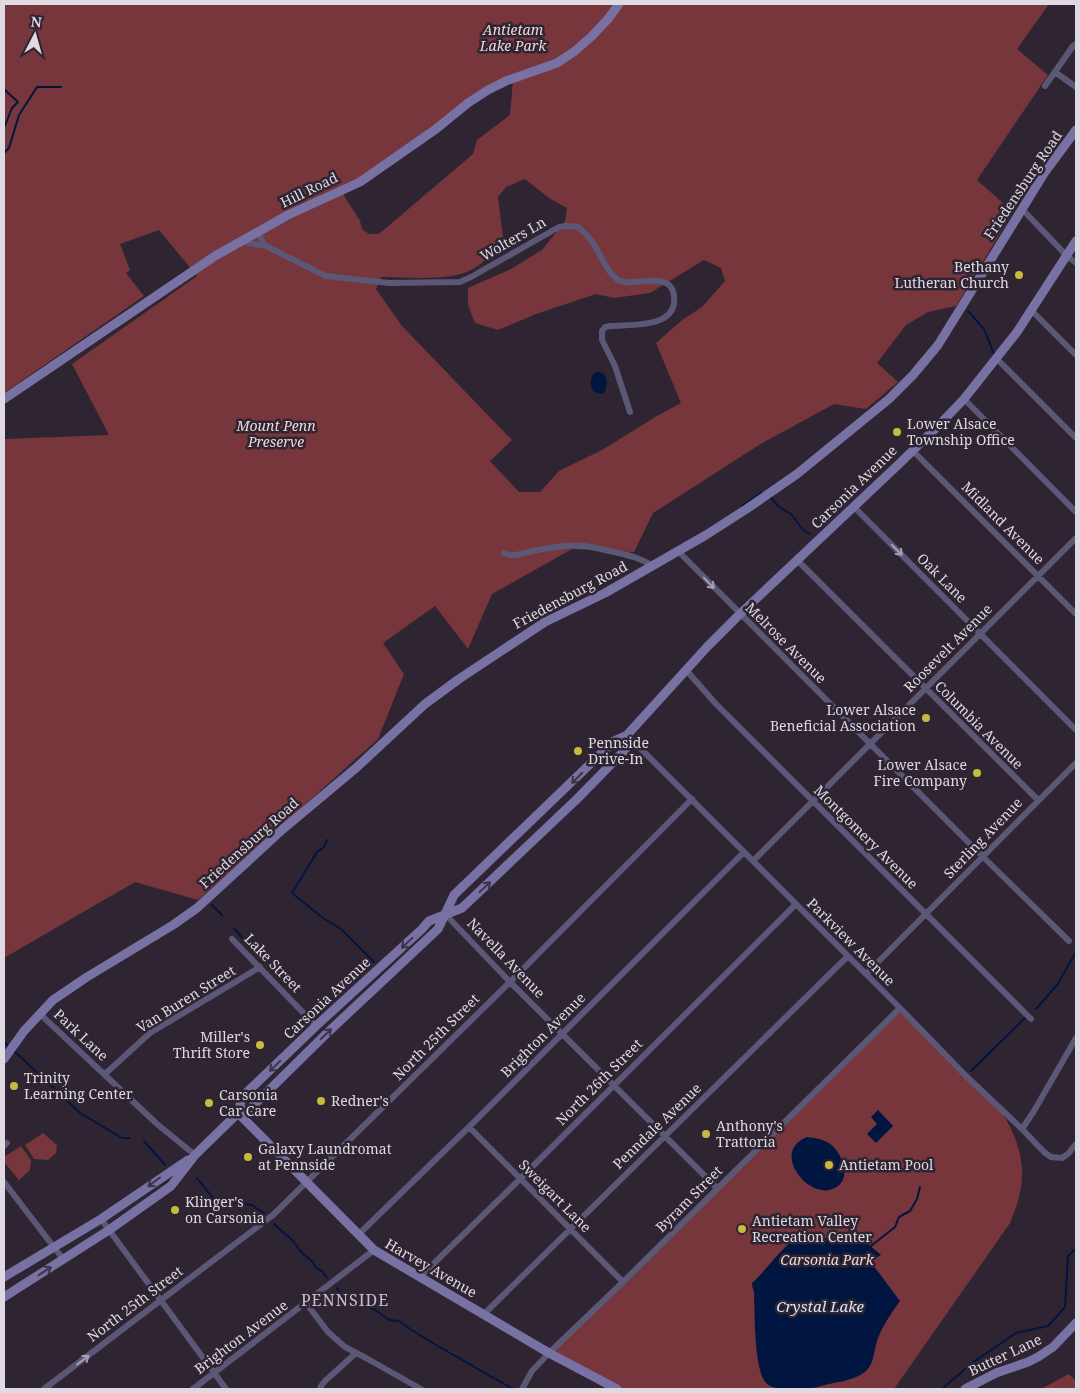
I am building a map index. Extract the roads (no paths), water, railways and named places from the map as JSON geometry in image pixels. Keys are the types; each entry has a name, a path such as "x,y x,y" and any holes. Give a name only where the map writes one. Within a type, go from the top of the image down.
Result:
{"street":[{"name":"Hill Road","path":"4,399 184,276 242,240 288,215 360,182 488,90 514,78 557,63 592,36 619,4"},
{"path":"1045,86 1076,44"},
{"path":"1054,72 1076,86"},
{"name":"Friedensburg Road","path":"5,1053 40,1013 67,990 173,925 197,908 283,829 356,768 425,704 545,622 605,593 654,566 748,508 797,474 882,405 903,386 942,339 1045,172 1076,130"},
{"path":"1022,209 1076,263"},
{"name":"Wolters Ln","path":"264,245 326,276 388,282 460,282 559,227 578,227 591,240 611,274 618,281 627,283 661,281 673,291 672,309 670,314 664,318 650,322 610,326 602,330 602,340 616,366 630,412"},
{"path":"242,240 257,245 264,245 258,232"},
{"name":"Carsonia Avenue","path":"4,1297 109,1230 171,1186 195,1155 238,1113 250,1109 325,1035 438,929 454,895 614,741 627,735 740,614 854,507 964,399 997,359 1076,241"},
{"path":"1031,310 1076,355"},
{"path":"997,359 1076,438"},
{"path":"964,399 1075,507"},
{"name":"Midland Avenue","path":"912,450 1076,614"},
{"name":"Oak Lane","path":"854,507 1076,730"},
{"name":"Roosevelt Avenue","path":"754,861 1076,538"},
{"path":"504,553 515,556 549,547 586,546 624,554 644,560 654,566"},
{"name":"Melrose Avenue","path":"678,551 983,858 1069,941"},
{"name":"Columbia Avenue","path":"797,560 1038,800"},
{"name":"Montgomery Avenue","path":"686,670 716,704 1031,1019"},
{"name":"Carsonia Avenue","path":"238,1113 242,1098 429,921 462,908 577,800 626,749 627,735"},
{"name":"Parkview Avenue","path":"627,735 1044,1152 1051,1157 1062,1158 1076,1144"},
{"name":"Sterling Avenue","path":"866,974 1076,763"},
{"name":"North 25th Street","path":"44,1389 274,1215 692,799"},
{"name":"Brighton Avenue","path":"359,1234 744,852"},
{"name":"North 26th Street","path":"420,1277 796,904"},
{"name":"Navella Avenue","path":"446,915 510,982 718,1188"},
{"name":"Lake Street","path":"232,939 316,1026"},
{"name":"Penndale Avenue","path":"484,1314 848,956"},
{"name":"Van Buren Street","path":"105,1074 150,1033 260,967"},
{"name":"Byram Street","path":"522,1389 532,1371 549,1353 900,1008"},
{"name":"Park Lane","path":"40,1013 157,1124 195,1155"},
{"path":"1022,1129 1076,1038"},
{"name":"Harvey Avenue","path":"238,1113 374,1250 549,1353 617,1389"},
{"name":"Sweigart Lane","path":"468,1127 623,1282"},
{"name":"Carsonia Avenue","path":"4,1276 101,1219 195,1155"},
{"path":"4,1182 63,1259"},
{"path":"101,1219 226,1389"},
{"name":"Brighton Avenue","path":"193,1389 374,1250"},
{"path":"306,1303 328,1332 345,1348 421,1389"},
{"name":"Butter Lane","path":"965,1389 996,1373 1038,1357 1053,1347 1076,1323"},
{"path":"320,1389 325,1381 356,1353"}],"water":[{"path":"598,372 605,375 607,384 605,392 601,394 594,392 591,386 593,374"},
{"path":"878,1110 893,1126 876,1143 867,1134 877,1124 871,1117"},
{"path":"807,1137 829,1143 838,1153 844,1166 844,1172 840,1184 835,1188 825,1190 814,1188 797,1173 792,1163 792,1153 796,1144"},
{"name":"Crystal Lake","path":"807,1236 855,1241 860,1237 881,1255 874,1259 873,1265 900,1301 881,1331 871,1364 862,1374 845,1381 808,1389 792,1390 777,1388 766,1383 759,1367 752,1283 794,1239"}],"waterway":[{"path":"4,153 9,148 19,115 37,87 61,87"},
{"path":"4,128 12,108 18,102 5,90"},
{"path":"968,311 984,329 994,354"},
{"path":"742,506 761,493"},
{"path":"771,498 779,507 791,514 803,530 810,534"},
{"path":"327,840 324,847 317,852 292,893 323,918 341,929 374,962"},
{"path":"212,905 222,915"},
{"path":"234,928 254,952"},
{"path":"1036,1009 1057,985 1076,952"},
{"path":"971,1071 1025,1018"},
{"path":"4,1042 9,1047"},
{"path":"13,1050 80,1113 122,1138 129,1138"},
{"path":"144,1141 165,1165"},
{"path":"197,1178 213,1198 252,1205 264,1213"},
{"path":"871,1246 895,1227 899,1217 910,1211 917,1199 920,1187"},
{"path":"274,1224 292,1240 327,1278"},
{"path":"942,1389 972,1363 1016,1333 1048,1326 1065,1307 1068,1256 1076,1249"},
{"path":"337,1288 342,1296 353,1297 358,1303 374,1309 389,1320 399,1321 436,1345 513,1389"}],"place":[{"name":"Bethany Lutheran Church","path":"1019,275"},
{"name":"Lower Alsace Township Office","path":"897,432"},
{"name":"Lower Alsace Beneficial Association","path":"926,718"},
{"name":"Pennside Drive-In","path":"578,751"},
{"name":"Lower Alsace Fire Company","path":"977,773"},
{"name":"Miller's Thrift Store","path":"260,1045"},
{"name":"Trinity Learning Center","path":"14,1086"},
{"name":"Redner's","path":"321,1101"},
{"name":"Carsonia Car Care","path":"209,1103"},
{"name":"Anthony's Trattoria","path":"706,1134"},
{"name":"Galaxy Laundromat at Pennside","path":"248,1157"},
{"name":"Antietam Pool","path":"829,1165"},
{"name":"Klinger's on Carsonia","path":"175,1210"},
{"name":"Antietam Valley Recreation Center","path":"742,1229"}],"district":[{"name":"PENNSIDE","path":"345,1300"}],"park label":[{"name":"Antietam Lake Park","path":"513,38"},
{"name":"Mount Penn Preserve","path":"276,434"},
{"name":"Carsonia Park","path":"827,1260"}]}
